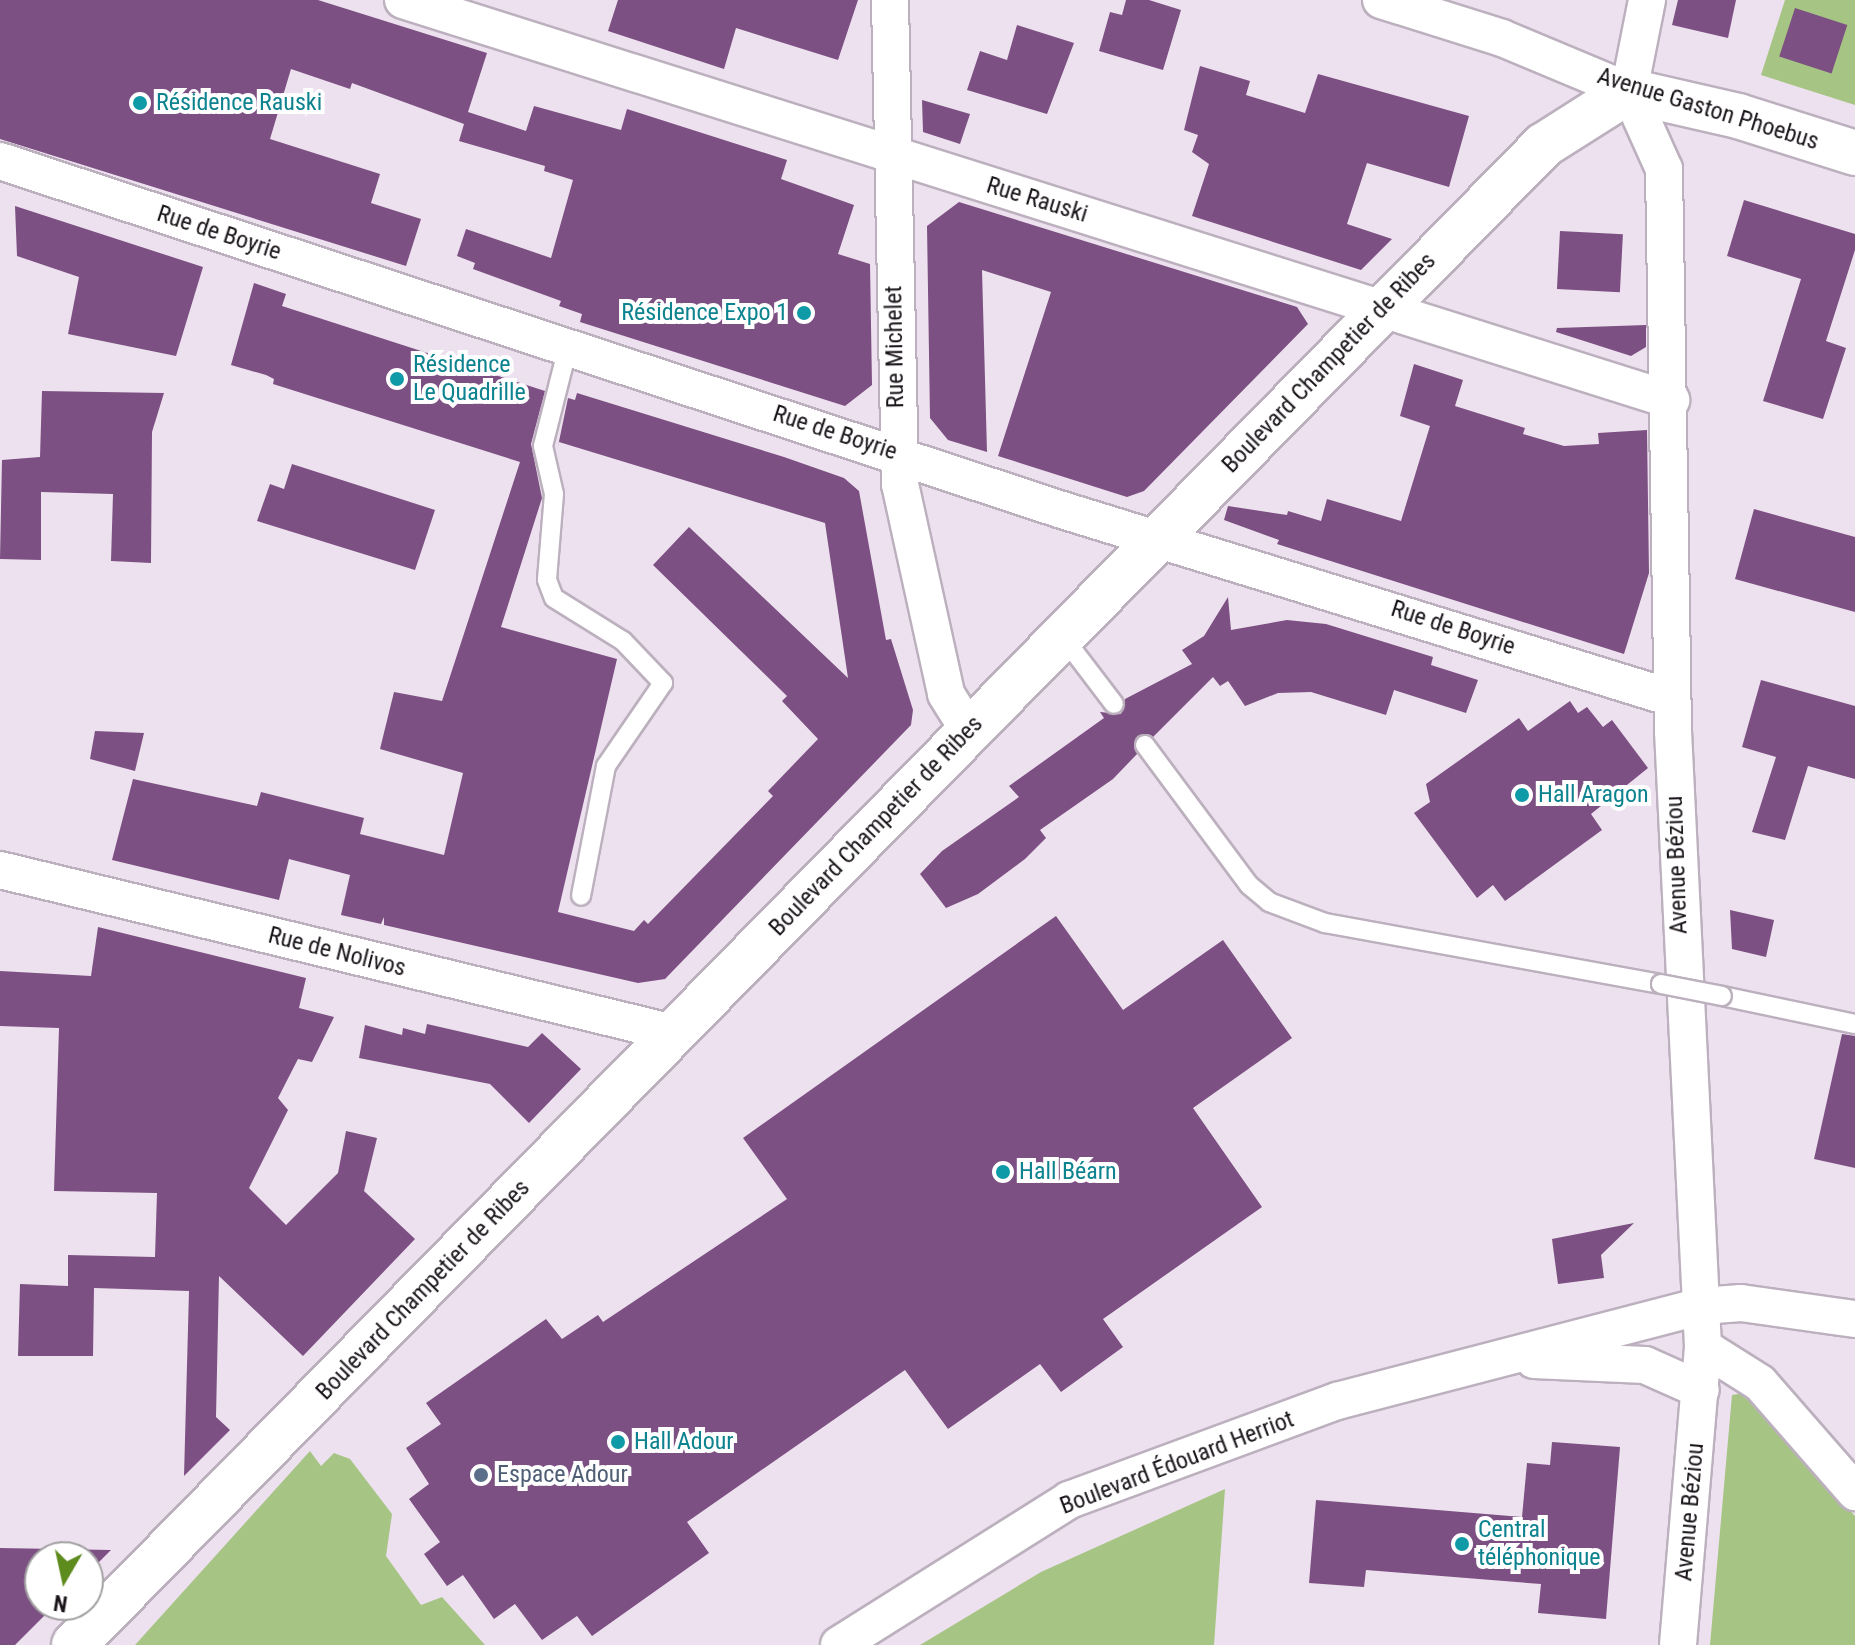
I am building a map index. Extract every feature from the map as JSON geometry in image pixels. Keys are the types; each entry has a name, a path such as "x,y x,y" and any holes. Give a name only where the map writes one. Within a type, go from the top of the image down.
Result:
{"main road":[{"name":"Avenue Gaston Phoebus","path":"1629,91 1710,109 1855,153"},
{"name":"Boulevard Champetier de Ribes","path":"74,1645 1544,145 1629,91"},
{"name":"Boulevard Champetier de Ribes","path":"106,1645 138,1581"}],"street":[{"name":"Rue Rauski","path":"403,0 1671,400"},
{"name":"Rue Michelet","path":"890,0 897,452 907,529 946,694 969,731"},
{"name":"Avenue Gaston Phoebus","path":"1381,0 1502,38 1629,91"},
{"path":"1629,91 1647,0"},
{"name":"Avenue Béziou","path":"1629,91 1664,169 1671,400 1672,698 1703,1347 1678,1645"},
{"name":"Rue de Boyrie","path":"0,161 1159,538 1672,698"},
{"name":"Rue de Nolivos","path":"0,870 674,1033"},
{"name":"Boulevard Édouard Herriot","path":"839,1645 1069,1500 1337,1401 1701,1306 1741,1303 1855,1319"},
{"path":"1703,1347 1760,1383 1855,1492"},
{"name":"Boulevard Édouard Herriot","path":"1497,1359 1645,1365 1701,1390"}],"lane":[{"path":"568,347 543,446 554,494 547,580 562,605 623,641 663,683 606,766 581,896"},
{"path":"1062,636 1114,704"},
{"path":"1145,745 1249,885 1269,902 1325,923 1661,984 1855,1024"}],"green space":[{"path":"1785,0 1855,0 1855,105 1761,75"},
{"path":"1745,1393 1855,1516 1855,1645 1710,1645 1732,1395"},
{"path":"310,1451 321,1466 334,1453 350,1459 392,1514 386,1556 421,1605 442,1597 485,1645 135,1645"},
{"path":"1225,1489 1214,1645 920,1645 1041,1572"}],"building":[{"path":"0,0 318,0 487,53 468,112 526,131 534,106 621,130 627,109 787,160 781,179 854,205 838,254 870,264 872,385 845,406 580,322 582,314 559,306 561,301 473,269 475,263 457,256 466,229 551,258 573,180 544,171 545,166 459,141 464,124 352,83 350,89 291,69 270,139 380,174 371,203 421,219 406,266 0,139"},
{"path":"618,0 858,0 838,60 736,28 724,69 608,31"},
{"path":"1126,0 1149,0 1181,10 1163,70 1099,51 1110,12 1122,15"},
{"path":"1678,0 1736,0 1728,38 1672,25"},
{"path":"1795,8 1847,25 1832,73 1779,57"},
{"path":"1017,25 1074,43 1047,114 967,90 980,51 1007,60"},
{"path":"1200,66 1250,81 1246,95 1305,113 1318,74 1469,116 1449,187 1367,163 1347,224 1392,239 1361,270 1192,216 1209,164 1192,152 1198,135 1184,130"},
{"path":"922,100 970,114 960,144 923,132"},
{"path":"1744,200 1855,234 1855,250 1826,341 1846,348 1823,419 1763,401 1801,279 1727,256"},
{"path":"959,202 1297,307 1308,324 1144,491 1127,497 998,456 1051,292 982,270 987,452 948,440 930,418 927,226"},
{"path":"15,206 203,267 176,356 68,334 79,277 17,256"},
{"path":"1560,231 1623,234 1620,292 1557,289"},
{"path":"254,283 286,294 282,306 545,391 531,444 542,498 501,627 617,659 558,912 634,931 644,920 648,924 773,796 768,791 818,739 782,701 787,696 653,565 689,527 848,678 825,523 559,442 557,451 568,398 575,400 577,393 784,457 844,478 859,491 886,640 891,639 913,710 911,725 665,979 638,983 384,925 384,917 381,924 341,915 350,875 289,859 279,900 112,860 133,779 257,806 261,792 364,818 360,834 444,855 463,773 380,749 394,692 442,701 520,462 273,384 274,379 266,375 231,365"},
{"path":"1646,325 1646,347 1631,356 1556,332 1557,328"},
{"path":"1414,364 1463,380 1455,406 1525,428 1523,434 1564,446 1599,444 1598,433 1647,430 1649,573 1624,654 1277,544 1279,540 1224,520 1228,506 1287,515 1288,511 1321,521 1327,499 1401,521 1430,426 1400,416"},
{"path":"42,391 164,393 152,432 151,563 111,561 113,494 41,492 41,560 0,559 2,460 40,457"},
{"path":"292,464 435,510 415,570 257,521 270,484 284,489"},
{"path":"1754,509 1855,537 1855,612 1735,579"},
{"path":"1228,597 1231,630 1287,620 1326,624 1433,657 1431,665 1478,680 1466,713 1394,690 1386,715 1311,692 1278,693 1245,706 1228,681 1220,686 1213,677 1153,737 1137,736 1137,754 1113,779 1040,830 1046,838 1025,859 978,894 946,908 920,874 942,851 1019,797 1009,786 1104,718 1100,712 1121,714 1125,699 1192,664 1182,650 1204,636"},
{"path":"1761,680 1855,706 1855,779 1808,766 1785,840 1752,832 1776,757 1742,747"},
{"name":"Hall Aragon","path":"1570,701 1578,713 1587,707 1603,727 1612,720 1648,768 1591,814 1602,830 1505,901 1493,885 1477,898 1414,813 1430,802 1426,784 1519,718 1528,731"},
{"path":"95,731 144,733 135,771 90,759"},
{"path":"1730,910 1774,920 1766,957 1732,949"},
{"path":"1056,916 1123,1010 1223,940 1292,1038 1193,1108 1262,1207 1103,1319 1123,1347 1061,1392 1040,1364 948,1429 905,1370 687,1522 709,1553 592,1636 577,1616 542,1640 515,1604 494,1619 463,1575 447,1586 424,1554 440,1542 409,1499 429,1484 406,1448 441,1424 426,1403 546,1319 562,1339 598,1315 603,1322 787,1199 743,1138"},
{"path":"98,927 306,978 299,1008 334,1017 312,1062 298,1059 278,1098 288,1110 249,1188 286,1225 338,1173 346,1131 377,1138 364,1191 415,1239 303,1356 219,1276 216,1417 230,1430 184,1476 189,1291 94,1288 93,1356 18,1356 20,1284 68,1286 68,1255 155,1257 157,1193 54,1191 59,1028 0,1026 0,971 91,976"},
{"path":"427,1024 528,1047 542,1033 581,1069 529,1123 490,1084 359,1058 365,1025 402,1035 403,1028 425,1034"},
{"path":"1842,1034 1855,1036 1855,1168 1814,1159"},
{"path":"1634,1223 1601,1255 1604,1278 1558,1284 1552,1239"},
{"name":"Central téléphonique","path":"1552,1442 1620,1447 1606,1619 1538,1613 1541,1584 1366,1570 1364,1587 1309,1583 1316,1500 1522,1517 1527,1463 1550,1465"},
{"path":"0,1548 24,1548 24,1621 39,1621 15,1645 0,1645"}],"place":[{"name":"Résidence Rauski","path":"140,103"},
{"name":"Résidence Expo 1","path":"804,313"},
{"name":"Résidence Le Quadrille","path":"397,379"},
{"name":"Hall Aragon","path":"1522,795"},
{"name":"Hall Béarn","path":"1003,1172"},
{"name":"Hall Adour","path":"618,1442"},
{"name":"Espace Adour","path":"481,1475"},
{"name":"Central téléphonique","path":"1462,1544"}]}
